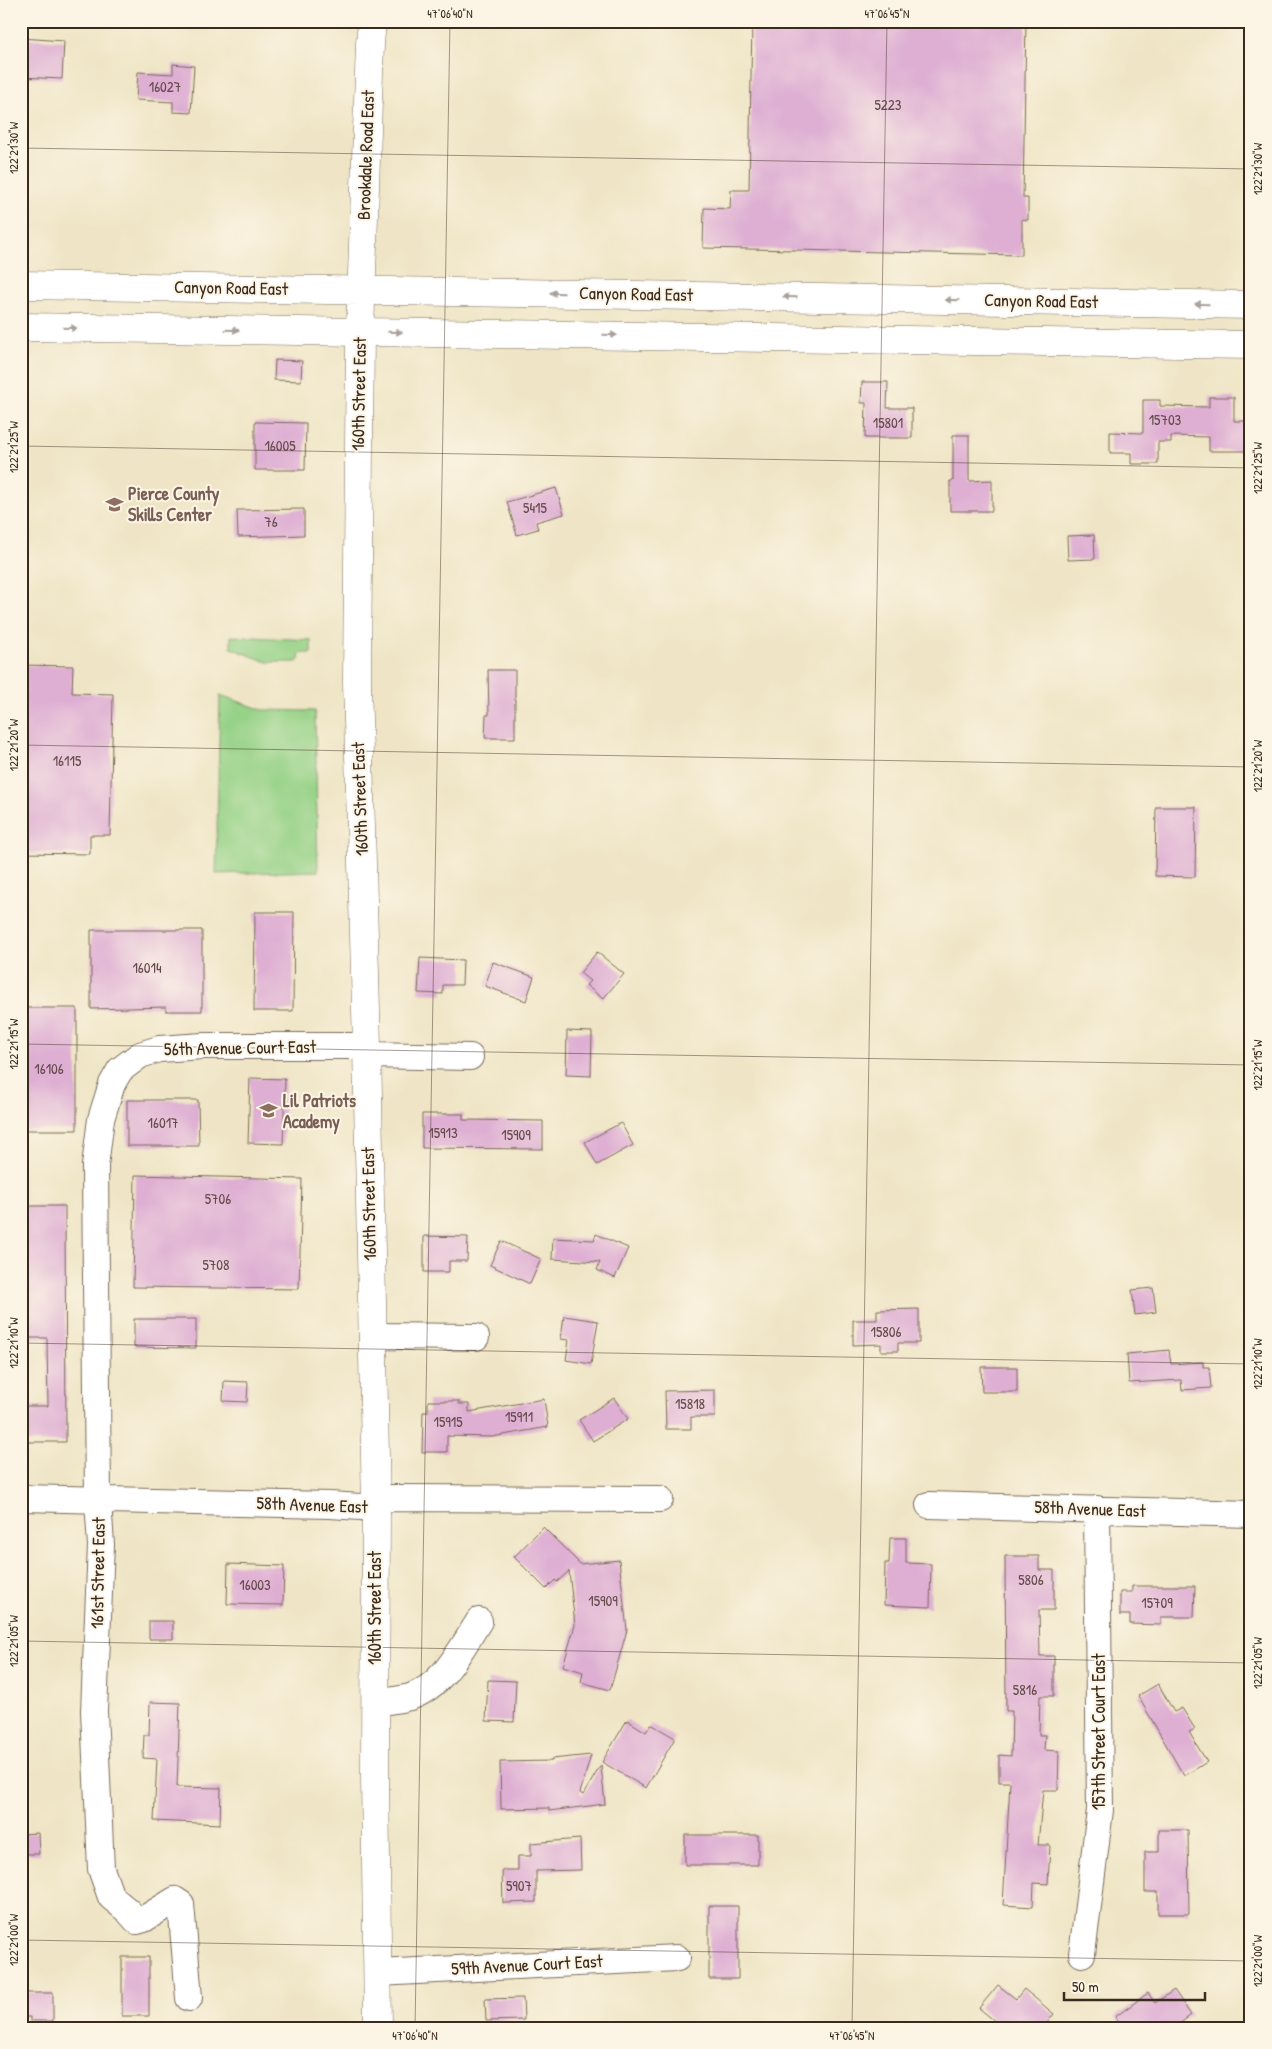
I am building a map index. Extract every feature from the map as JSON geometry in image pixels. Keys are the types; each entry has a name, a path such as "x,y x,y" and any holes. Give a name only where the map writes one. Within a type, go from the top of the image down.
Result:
{"main road":[{"name":"Brookdale Road East","path":"361,289 372,21"},
{"name":"Canyon Road East","path":"21,285 361,289 1251,305"},
{"name":"160th Street East","path":"361,289 357,682 367,1051 376,1508 375,1703 378,2028"},
{"path":"21,327 1251,345"}],"street":[{"name":"56th Avenue Court East","path":"120,1070 140,1055 159,1049 203,1046 367,1051 470,1057"},
{"name":"161st Street East","path":"120,1070 112,1084 101,1119 96,1166 98,1501 102,1545 94,1711 102,1870 111,1897 128,1911 136,1921 144,1919 175,1900 181,1904 189,1998"},
{"path":"372,1336 476,1337"},
{"name":"58th Avenue East","path":"21,1498 376,1508 384,1499 390,1498 480,1497 517,1500 660,1499"},
{"name":"58th Avenue East","path":"929,1505 1251,1514"},
{"name":"157th Street Court East","path":"1082,1954 1100,1810 1097,1509"},
{"path":"375,1703 410,1697 436,1683 458,1654 478,1621"},
{"name":"59th Avenue Court East","path":"378,1973 677,1958"}],"green space":[{"path":"231,636 311,640 311,653 300,653 299,660 296,662 267,662 231,648"},
{"path":"220,695 263,710 315,711 318,871 216,874"}],"building":[{"path":"752,21 1026,21 1023,198 1028,198 1028,220 1022,219 1022,255 703,248 704,208 730,209 731,190 749,190"},
{"path":"21,38 64,41 62,79 21,77"},
{"path":"173,64 194,66 191,113 173,112 173,102 136,100 138,72 173,74"},
{"path":"275,360 302,361 301,381 274,380"},
{"path":"862,382 888,382 887,408 912,408 912,438 865,438 866,403 861,403"},
{"path":"1209,397 1234,397 1234,421 1246,421 1247,451 1209,451 1209,437 1171,436 1171,442 1158,442 1158,464 1131,464 1131,453 1110,453 1110,432 1143,433 1143,400 1160,400 1160,406 1209,407"},
{"path":"255,422 306,423 305,470 255,470"},
{"path":"953,435 969,435 969,481 992,480 992,511 950,511 950,481 953,481"},
{"path":"556,488 564,514 536,522 538,529 517,535 507,502"},
{"path":"304,509 304,535 238,537 237,510"},
{"path":"1094,535 1095,559 1068,560 1067,536"},
{"path":"21,665 73,666 72,693 113,694 110,835 90,835 90,854 21,853"},
{"path":"488,670 515,670 515,738 485,738 486,715 489,715"},
{"path":"1156,807 1196,807 1195,877 1155,876"},
{"path":"255,912 294,912 293,1011 254,1011"},
{"path":"91,930 202,930 202,1011 166,1011 166,1007 91,1009"},
{"path":"597,952 624,974 603,999 586,985 590,981 580,973"},
{"path":"420,958 463,960 462,985 443,985 443,994 418,993"},
{"path":"493,962 534,977 526,1001 485,986"},
{"path":"21,1008 77,1008 77,1130 21,1130"},
{"path":"567,1031 592,1032 591,1076 566,1075"},
{"path":"250,1078 285,1079 283,1144 248,1143"},
{"path":"127,1100 198,1100 199,1146 127,1146"},
{"path":"422,1114 463,1114 463,1120 543,1121 543,1149 422,1148"},
{"path":"621,1123 633,1145 597,1165 585,1142"},
{"path":"135,1175 302,1179 299,1289 133,1287"},
{"path":"21,1206 65,1206 66,1442 21,1442 21,1406 48,1406 47,1338 21,1338"},
{"path":"596,1234 628,1248 615,1278 597,1270 600,1262 552,1259 553,1238 594,1240"},
{"path":"424,1236 468,1237 467,1261 449,1261 449,1272 424,1272"},
{"path":"501,1241 541,1259 530,1284 490,1265"},
{"path":"1153,1288 1156,1312 1135,1315 1132,1290"},
{"path":"919,1309 919,1343 898,1343 898,1351 881,1351 881,1344 853,1345 853,1320 877,1320 877,1310"},
{"path":"564,1316 598,1321 591,1364 566,1360 569,1340 561,1339"},
{"path":"134,1319 196,1319 196,1348 134,1347"},
{"path":"1169,1350 1171,1364 1203,1362 1203,1367 1209,1367 1211,1388 1182,1390 1181,1380 1129,1383 1127,1354"},
{"path":"981,1367 1017,1367 1017,1392 982,1392"},
{"path":"224,1381 248,1382 247,1402 223,1401"},
{"path":"715,1390 715,1417 691,1417 691,1429 666,1429 665,1391"},
{"path":"614,1398 628,1419 593,1441 579,1420"},
{"path":"544,1399 548,1427 492,1437 447,1436 447,1452 422,1452 423,1412 428,1412 428,1401 459,1401 459,1404 469,1404 469,1412"},
{"path":"543,1527 580,1564 619,1560 627,1630 610,1690 581,1682 583,1672 563,1666 575,1625 569,1571 557,1582 555,1580 546,1589 514,1557"},
{"path":"890,1538 906,1538 906,1563 931,1564 930,1607 884,1605 885,1563 889,1563"},
{"path":"1005,1556 1039,1556 1039,1570 1054,1570 1054,1610 1039,1610 1040,1656 1054,1656 1054,1696 1040,1696 1039,1735 1045,1735 1044,1750 1059,1751 1058,1790 1043,1790 1038,1845 1050,1845 1048,1884 1034,1883 1033,1907 1003,1905 1010,1782 999,1782 999,1755 1011,1756 1012,1711 1006,1711"},
{"path":"228,1564 284,1566 283,1605 227,1604"},
{"path":"1132,1586 1195,1586 1194,1617 1161,1617 1161,1625 1130,1624 1130,1615 1120,1615 1120,1592 1132,1592"},
{"path":"149,1621 173,1621 173,1639 149,1639"},
{"path":"488,1680 516,1681 514,1722 486,1721"},
{"path":"1158,1684 1174,1712 1182,1708 1195,1729 1189,1732 1207,1762 1184,1776 1138,1696"},
{"path":"150,1702 180,1703 177,1787 221,1788 220,1824 154,1821 157,1759 143,1758 144,1735 149,1735"},
{"path":"627,1720 646,1732 651,1724 675,1738 646,1788 602,1762"},
{"path":"591,1755 580,1793 583,1795 601,1765 605,1804 549,1811 549,1808 501,1809 500,1762 552,1761 552,1759"},
{"path":"1159,1830 1188,1830 1189,1914 1158,1914 1158,1892 1145,1892 1145,1852 1159,1852"},
{"path":"38,1833 39,1854 21,1854 21,1834"},
{"path":"685,1835 758,1835 758,1865 685,1865"},
{"path":"580,1839 581,1870 536,1871 536,1902 503,1903 502,1870 518,1870 518,1856 531,1856 531,1843"},
{"path":"709,1906 738,1906 738,1979 709,1979"},
{"path":"122,1957 149,1957 149,2016 122,2016"},
{"path":"998,1985 1016,1999 1024,1989 1054,2014 1043,2028 1003,2028 979,2008"},
{"path":"1174,1990 1191,2015 1174,2028 1123,2028 1115,2017 1148,1993 1155,2003"},
{"path":"21,1993 53,1993 53,2021 30,2021 30,2017 21,2017"},
{"path":"523,1998 524,2020 486,2021 485,1999"}],"place":[{"name":"Pierce County Skills Center","path":"114,504"},
{"name":"Lil Patriots Academy","path":"269,1111"}]}
